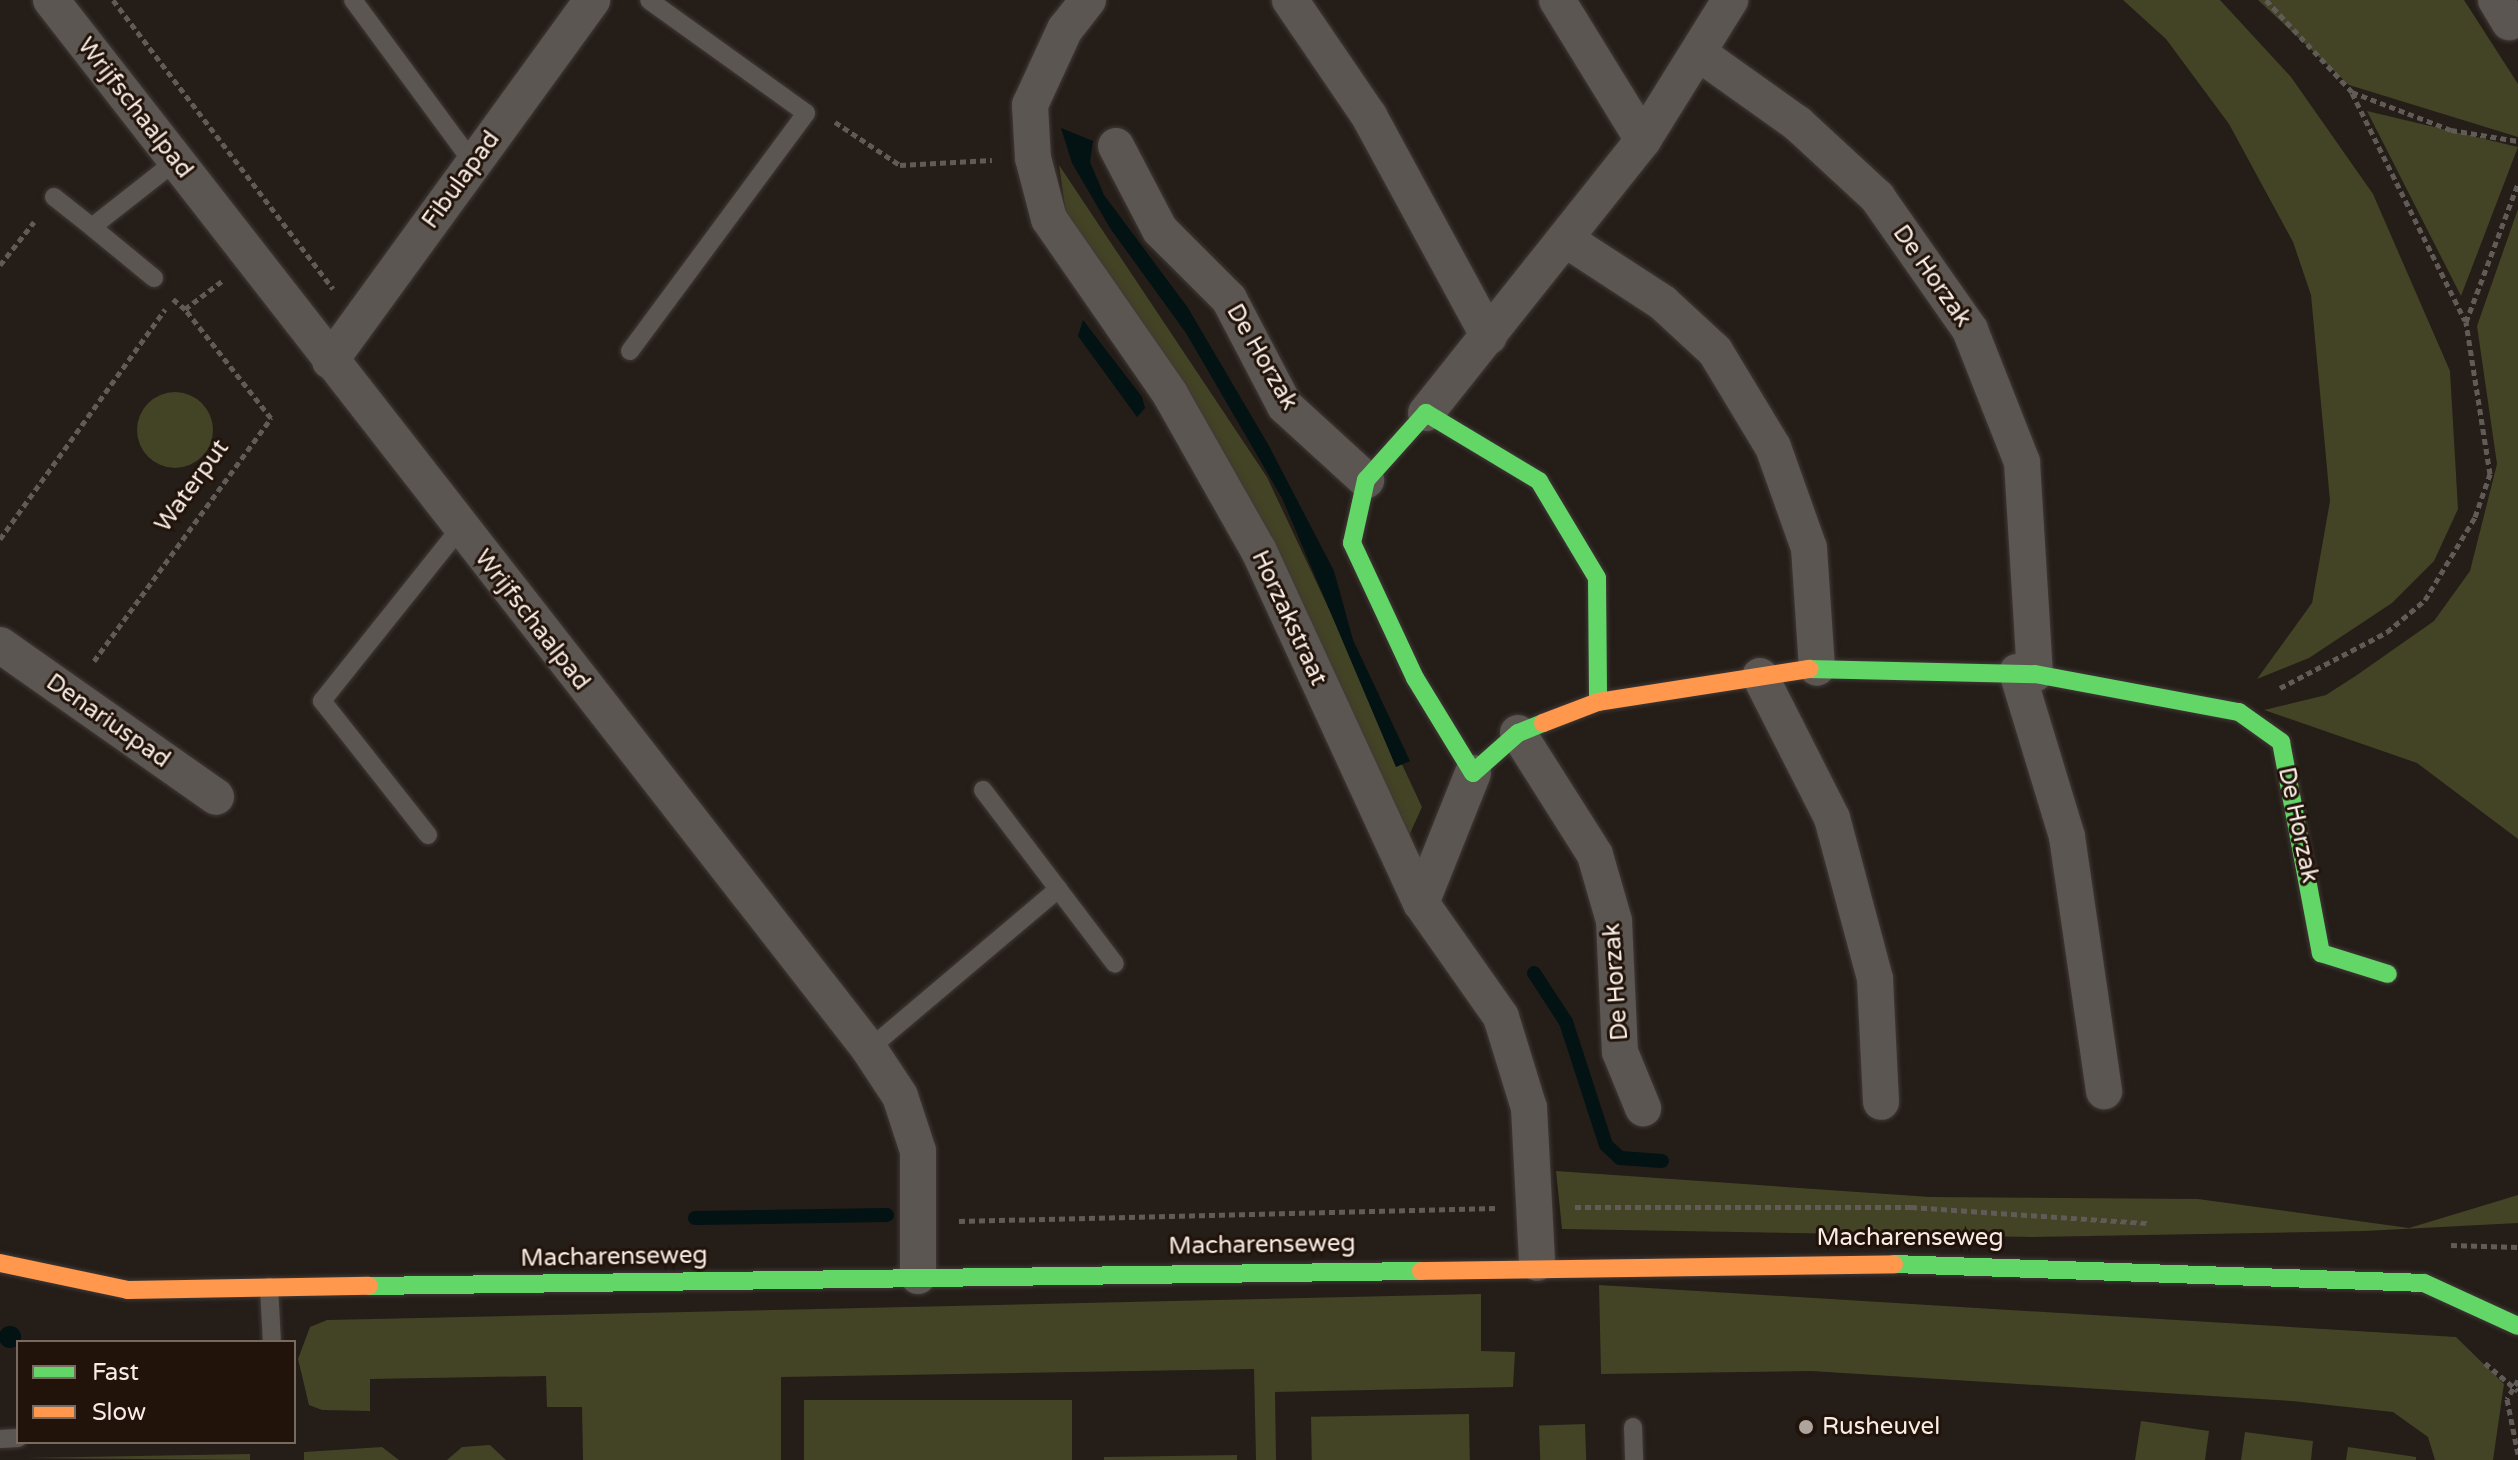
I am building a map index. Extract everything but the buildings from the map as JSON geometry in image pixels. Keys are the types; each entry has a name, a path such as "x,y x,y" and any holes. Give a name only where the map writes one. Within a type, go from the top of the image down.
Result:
{"street":[{"name":"Wrijfschaalpad","path":"51,0 869,1049 900,1096 918,1151 918,1276"},
{"name":"Fibulapad","path":"330,361 592,0"},
{"name":"Horzakstraat","path":"1088,0 1065,29 1030,105 1033,158 1049,219 1170,394 1259,551 1421,903 1501,1017 1529,1108 1537,1263"},
{"path":"1290,0 1369,116 1489,337"},
{"path":"1557,0 1643,140"},
{"path":"1473,773 1415,678 1352,543 1366,480 1489,337 1643,140 1700,54 1730,0"},
{"name":"De Horzak","path":"1700,54 1798,124 1877,197 1970,330 2022,462 2026,673 2067,837 2104,1091"},
{"name":"De Horzak","path":"1116,146 1160,230 1229,299 1285,406 1366,480"},
{"path":"1565,239 1663,303 1715,351 1773,447 1809,548 1817,668"},
{"path":"1426,413 1539,481 1597,578 1598,702"},
{"name":"Denariuspad","path":"0,645 216,797"},
{"name":"De Horzak","path":"1421,903 1473,773 1518,733 1598,702 1817,668 2026,673 2239,712 2281,742 2321,953 2388,974"},
{"path":"1760,676 1832,818 1875,979 1881,1102"},
{"name":"De Horzak","path":"1518,733 1595,855 1614,921 1620,1052 1643,1108"},
{"name":"Macharenseweg","path":"0,1263 128,1290 1537,1263 2003,1262 2309,1273 2424,1283 2518,1326"}],"lane":[{"path":"353,0 473,163"},
{"path":"630,351 806,113 649,0"},
{"path":"92,227 176,161"},
{"path":"54,197 154,278"},
{"path":"428,835 322,701 460,528"},
{"path":"983,790 1115,964"},
{"path":"869,1049 1058,889"},
{"path":"269,1287 272,1340"},
{"path":"1633,1427 1634,1460"}],"path":[{"path":"113,0 358,321"},
{"path":"2239,712 2387,632 2425,600 2453,563 2490,474 2466,322 2352,92 2266,0"},
{"path":"2352,92 2451,130 2518,141"},
{"path":"806,113 828,117 900,165 1033,158"},
{"path":"2466,322 2518,184"},
{"path":"0,265 54,197"},
{"path":"0,539 172,298 185,309 251,260"},
{"name":"Waterput","path":"70,694 271,418 185,309"},
{"path":"2518,1380 2507,1399 2518,1454"}],"shaded area":[{"path":"2123,0 2220,0 2291,77 2373,194 2450,371 2458,509 2434,561 2392,603 2309,658 2257,679 2312,603 2330,501 2311,295 2293,242 2229,124 2166,39"},
{"path":"2258,0 2464,0 2518,84 2518,137 2349,85"},
{"path":"2367,111 2518,147 2461,296"},
{"path":"1061,128 1093,141 1090,162 1104,195 1188,308 1269,446 1334,571 1353,640 1410,761 1396,767 1282,498 1186,333 1110,228 1072,163"},
{"path":"1059,165 1267,477 1422,807 1403,849 1284,618 1069,235"},
{"path":"2518,209 2518,839 2417,763 2264,710 2326,695 2357,675 2434,621 2470,571 2497,464 2477,326"},
{"path":"1083,320 1142,397 1145,408 1137,417 1078,336"},
{"path":"175,392 190,395 202,403 210,415 213,430 210,445 202,457 190,465 175,468 160,465 148,457 140,445 137,430 140,415 148,403 160,395"},
{"path":"1556,1171 1930,1197 2198,1199 2409,1228 2518,1195 2518,1223 2365,1231 2032,1237 1562,1229"},
{"path":"1599,1285 2456,1337 2504,1384 2493,1460 2435,1460 2428,1437 2393,1412 2292,1401 1811,1371 1601,1374"},
{"path":"1481,1294 1481,1351 1515,1352 1513,1387 1275,1392 1276,1460 1256,1460 1254,1369 781,1377 781,1460 583,1460 582,1407 547,1407 546,1376 370,1379 370,1411 322,1410 309,1405 298,1359 310,1327 327,1320"},
{"path":"10,1326 20,1333 16,1346 10,1348 2,1345 -1,1337 2,1329"},
{"path":"804,1400 1072,1400 1072,1460 804,1460"},
{"path":"1469,1414 1470,1460 1312,1460 1311,1417"},
{"path":"2141,1421 2209,1431 2205,1460 2135,1460"},
{"path":"1585,1424 1586,1460 1540,1460 1539,1426"},
{"path":"2245,1432 2313,1441 2311,1460 2241,1460"},
{"path":"490,1445 506,1460 447,1460 462,1447"},
{"path":"382,1447 399,1460 304,1460 304,1452"},
{"path":"2348,1447 2416,1457 2416,1460 2346,1460"},
{"path":"250,1454 250,1460 23,1458"},
{"path":"1237,1455 1237,1460 1104,1460 1104,1457"}],"waterway":[{"path":"1534,973 1566,1022 1606,1145 1620,1158 1662,1161"},
{"path":"695,1218 887,1215"}],"traffic: fast":[{"path":"1543,723 1518,733 1473,773 1415,678 1352,543 1366,480 1426,413 1539,481 1597,578 1598,702"},
{"path":"1809,669 2035,674 2239,712 2281,742 2321,953 2388,974"},
{"path":"1894,1264 2424,1283 2518,1326"},
{"path":"369,1286 1421,1271"}],"traffic: slow":[{"path":"1543,723 1598,702 1809,669"},
{"path":"0,1263 128,1290 369,1286"},
{"path":"1421,1271 1894,1264"}],"place":[{"name":"Rusheuvel","path":"1806,1427"}]}
